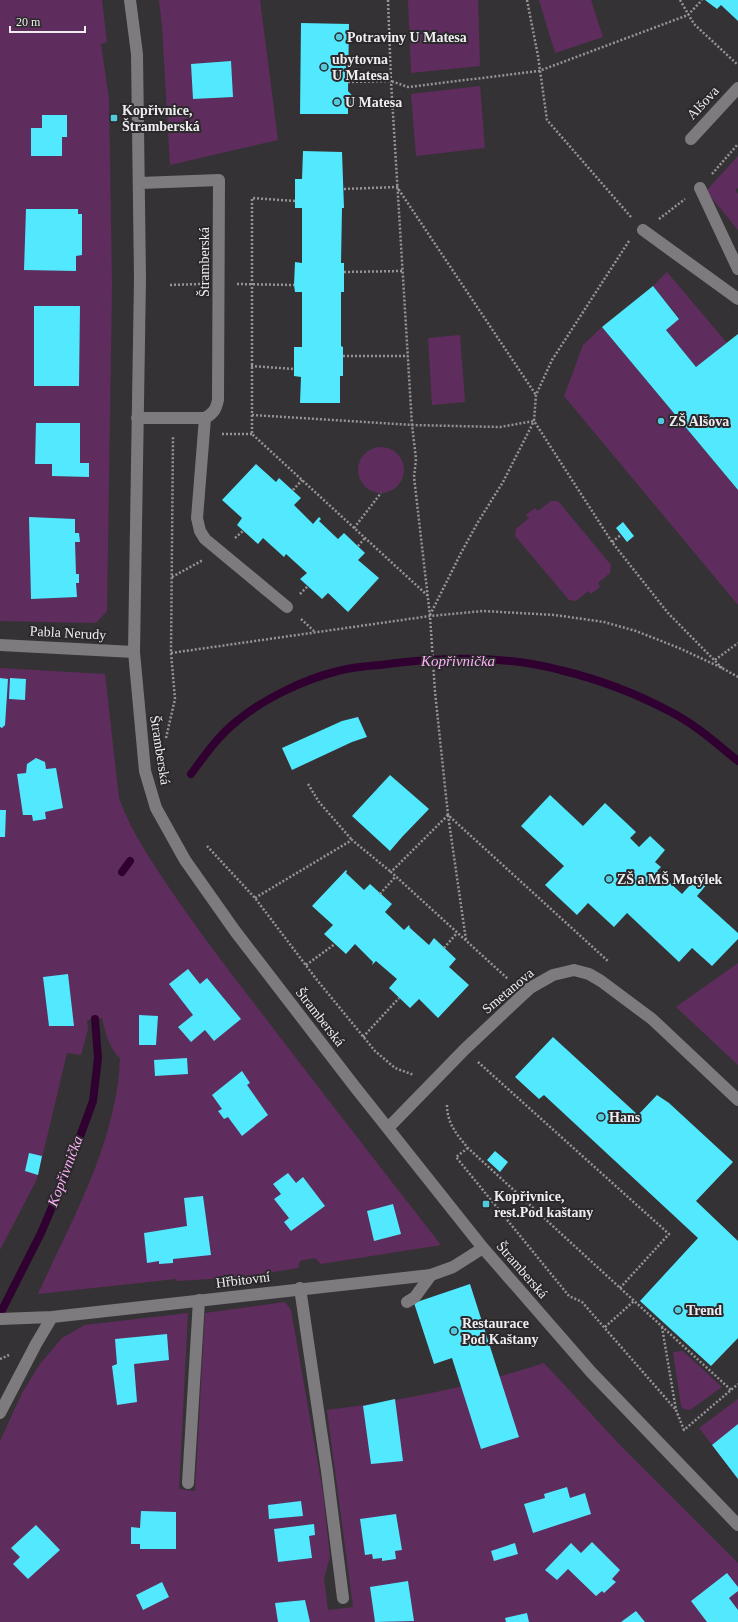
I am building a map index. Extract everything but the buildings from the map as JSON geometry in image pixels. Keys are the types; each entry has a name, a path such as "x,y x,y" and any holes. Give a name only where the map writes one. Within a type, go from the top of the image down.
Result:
{"street":[{"name":"Štramberská","path":"130,0 137,54 140,183 140,278 134,652 145,770 156,808 185,860 235,931 483,1248 591,1372 738,1525"},
{"name":"Alšova","path":"691,139 738,88"},
{"name":"Štramberská","path":"140,183 219,180 218,400 217,408 213,414 205,418"},
{"path":"700,188 738,269"},
{"path":"644,230 738,299"},
{"path":"137,418 205,418 197,518 200,531 219,552 287,607"},
{"name":"Pabla Nerudy","path":"0,644 134,652"},
{"name":"Smetanova","path":"388,1128 465,1050 537,983 561,972 582,971 601,981 652,1019 738,1100"},
{"name":"Hřbitovní","path":"0,1319 52,1317 300,1288 431,1275 453,1266 483,1248"},
{"path":"407,1302 415,1297 431,1275"},
{"path":"300,1288 327,1470 343,1598"},
{"path":"188,1483 198,1300"},
{"path":"0,1413 32,1351 52,1317"}],"path":[{"path":"388,0 397,186 412,425 416,459 414,477 430,616 435,692 448,815 466,940"},
{"path":"527,0 538,56 547,120 644,230"},
{"path":"680,0 694,24 738,65"},
{"path":"348,82 391,81 408,88 539,71 688,15 702,0"},
{"path":"430,616 461,553 478,522 504,482 534,421 536,394 552,360 594,294 630,241 700,188 738,144"},
{"path":"344,188 397,186"},
{"path":"397,186 536,394"},
{"path":"295,201 252,198 252,434 427,595"},
{"path":"344,272 403,272"},
{"path":"251,284 294,285"},
{"path":"343,356 408,356"},
{"path":"251,366 294,369"},
{"path":"252,415 412,425 500,427 534,421"},
{"path":"534,421 612,542 668,613 722,668"},
{"path":"166,738 175,706 171,653 173,434"},
{"path":"293,490 302,480"},
{"path":"354,528 381,493"},
{"path":"612,542 621,535"},
{"path":"358,546 365,538"},
{"path":"171,653 430,616 484,611 555,615 604,622 636,631 722,668 738,677"},
{"path":"715,660 738,643"},
{"path":"308,784 319,802 352,840 396,876 508,980"},
{"path":"391,872 448,815"},
{"path":"448,815 554,911"},
{"path":"255,898 352,840"},
{"path":"207,846 255,898 363,1037 384,1060 394,1068 404,1073 416,1076"},
{"path":"380,894 396,876"},
{"path":"444,948 457,933"},
{"path":"306,965 335,944"},
{"path":"363,1037 399,998"},
{"path":"465,1050 669,1234 620,1288"},
{"path":"447,1105 447,1115 450,1124 468,1148 731,1390"},
{"path":"468,1148 456,1157 568,1296 582,1302 676,1410"},
{"path":"605,1327 634,1301"},
{"path":"662,1326 676,1410 684,1430 738,1384"}],"shaded area":[{"path":"0,0 102,0 107,42 101,44 109,99 112,285 107,611 96,623 0,621"},
{"path":"159,0 260,0 278,140 170,165 162,26"},
{"path":"408,0 478,0 480,66 411,73"},
{"path":"539,0 591,0 603,37 555,53"},
{"path":"480,86 485,148 416,156 411,94"},
{"path":"738,156 738,188 735,190 738,194 738,230 706,191"},
{"path":"667,272 727,343 696,367 666,330 679,318 653,286"},
{"path":"602,327 738,490 738,605 564,396 583,345"},
{"path":"460,335 465,402 432,405 428,338"},
{"path":"377,447 385,447 394,451 400,457 404,470 400,483 394,489 385,493 377,493 368,489 362,483 358,474 358,466 362,457 368,451"},
{"path":"551,501 558,501 611,565 610,573 598,583 600,587 591,594 588,591 576,601 569,600 515,536 516,529 529,518 526,515 535,508 538,511"},
{"path":"0,668 105,674 119,798 142,846 199,931 441,1245 321,1264 315,1258 300,1261 298,1268 242,1277 177,1281 176,1279 38,1294 91,1179 111,1120 117,1089 120,1058 110,1045 102,1018 87,1020 88,1029 81,1055 67,1053 37,1179 0,1250"},
{"path":"738,963 738,1065 676,1007"},
{"path":"285,1302 291,1310 323,1493 330,1557 324,1578 328,1610 353,1607 327,1410 437,1392 491,1379 544,1363 620,1445 738,1563 738,1622 0,1622 0,1441 22,1393 40,1364 62,1338 85,1325 188,1313 179,1489 195,1491 205,1313"},
{"path":"683,1351 722,1387 690,1410 684,1409 681,1406 673,1352"},
{"path":"738,1399 738,1479 699,1428"}],"waterway":[{"name":"Kopřivnička","path":"191,774 218,739 237,721 259,705 298,685 325,675 354,668 402,662 447,659 493,660 538,665 603,682 645,699 680,717 706,735 738,761"},
{"name":"Kopřivnička","path":"122,872 130,861"},
{"name":"Kopřivnička","path":"0,1314 41,1233 67,1172 93,1101 98,1058 95,1019"}],"place":[{"name":"Potraviny U Matesa","path":"339,37"},
{"name":"ubytovna U Matesa","path":"324,67"},
{"name":"U Matesa","path":"337,102"},
{"name":"Kopřivnice, Štramberská","path":"114,118"},
{"name":"ZŠ Alšova","path":"661,421"},
{"name":"ZŠ a MŠ Motýlek","path":"609,879"},
{"name":"Hans","path":"601,1117"},
{"name":"Kopřivnice, rest.Pod kaštany","path":"486,1204"},
{"name":"Trend","path":"678,1310"},
{"name":"Restaurace Pod Kaštany","path":"454,1331"}]}
